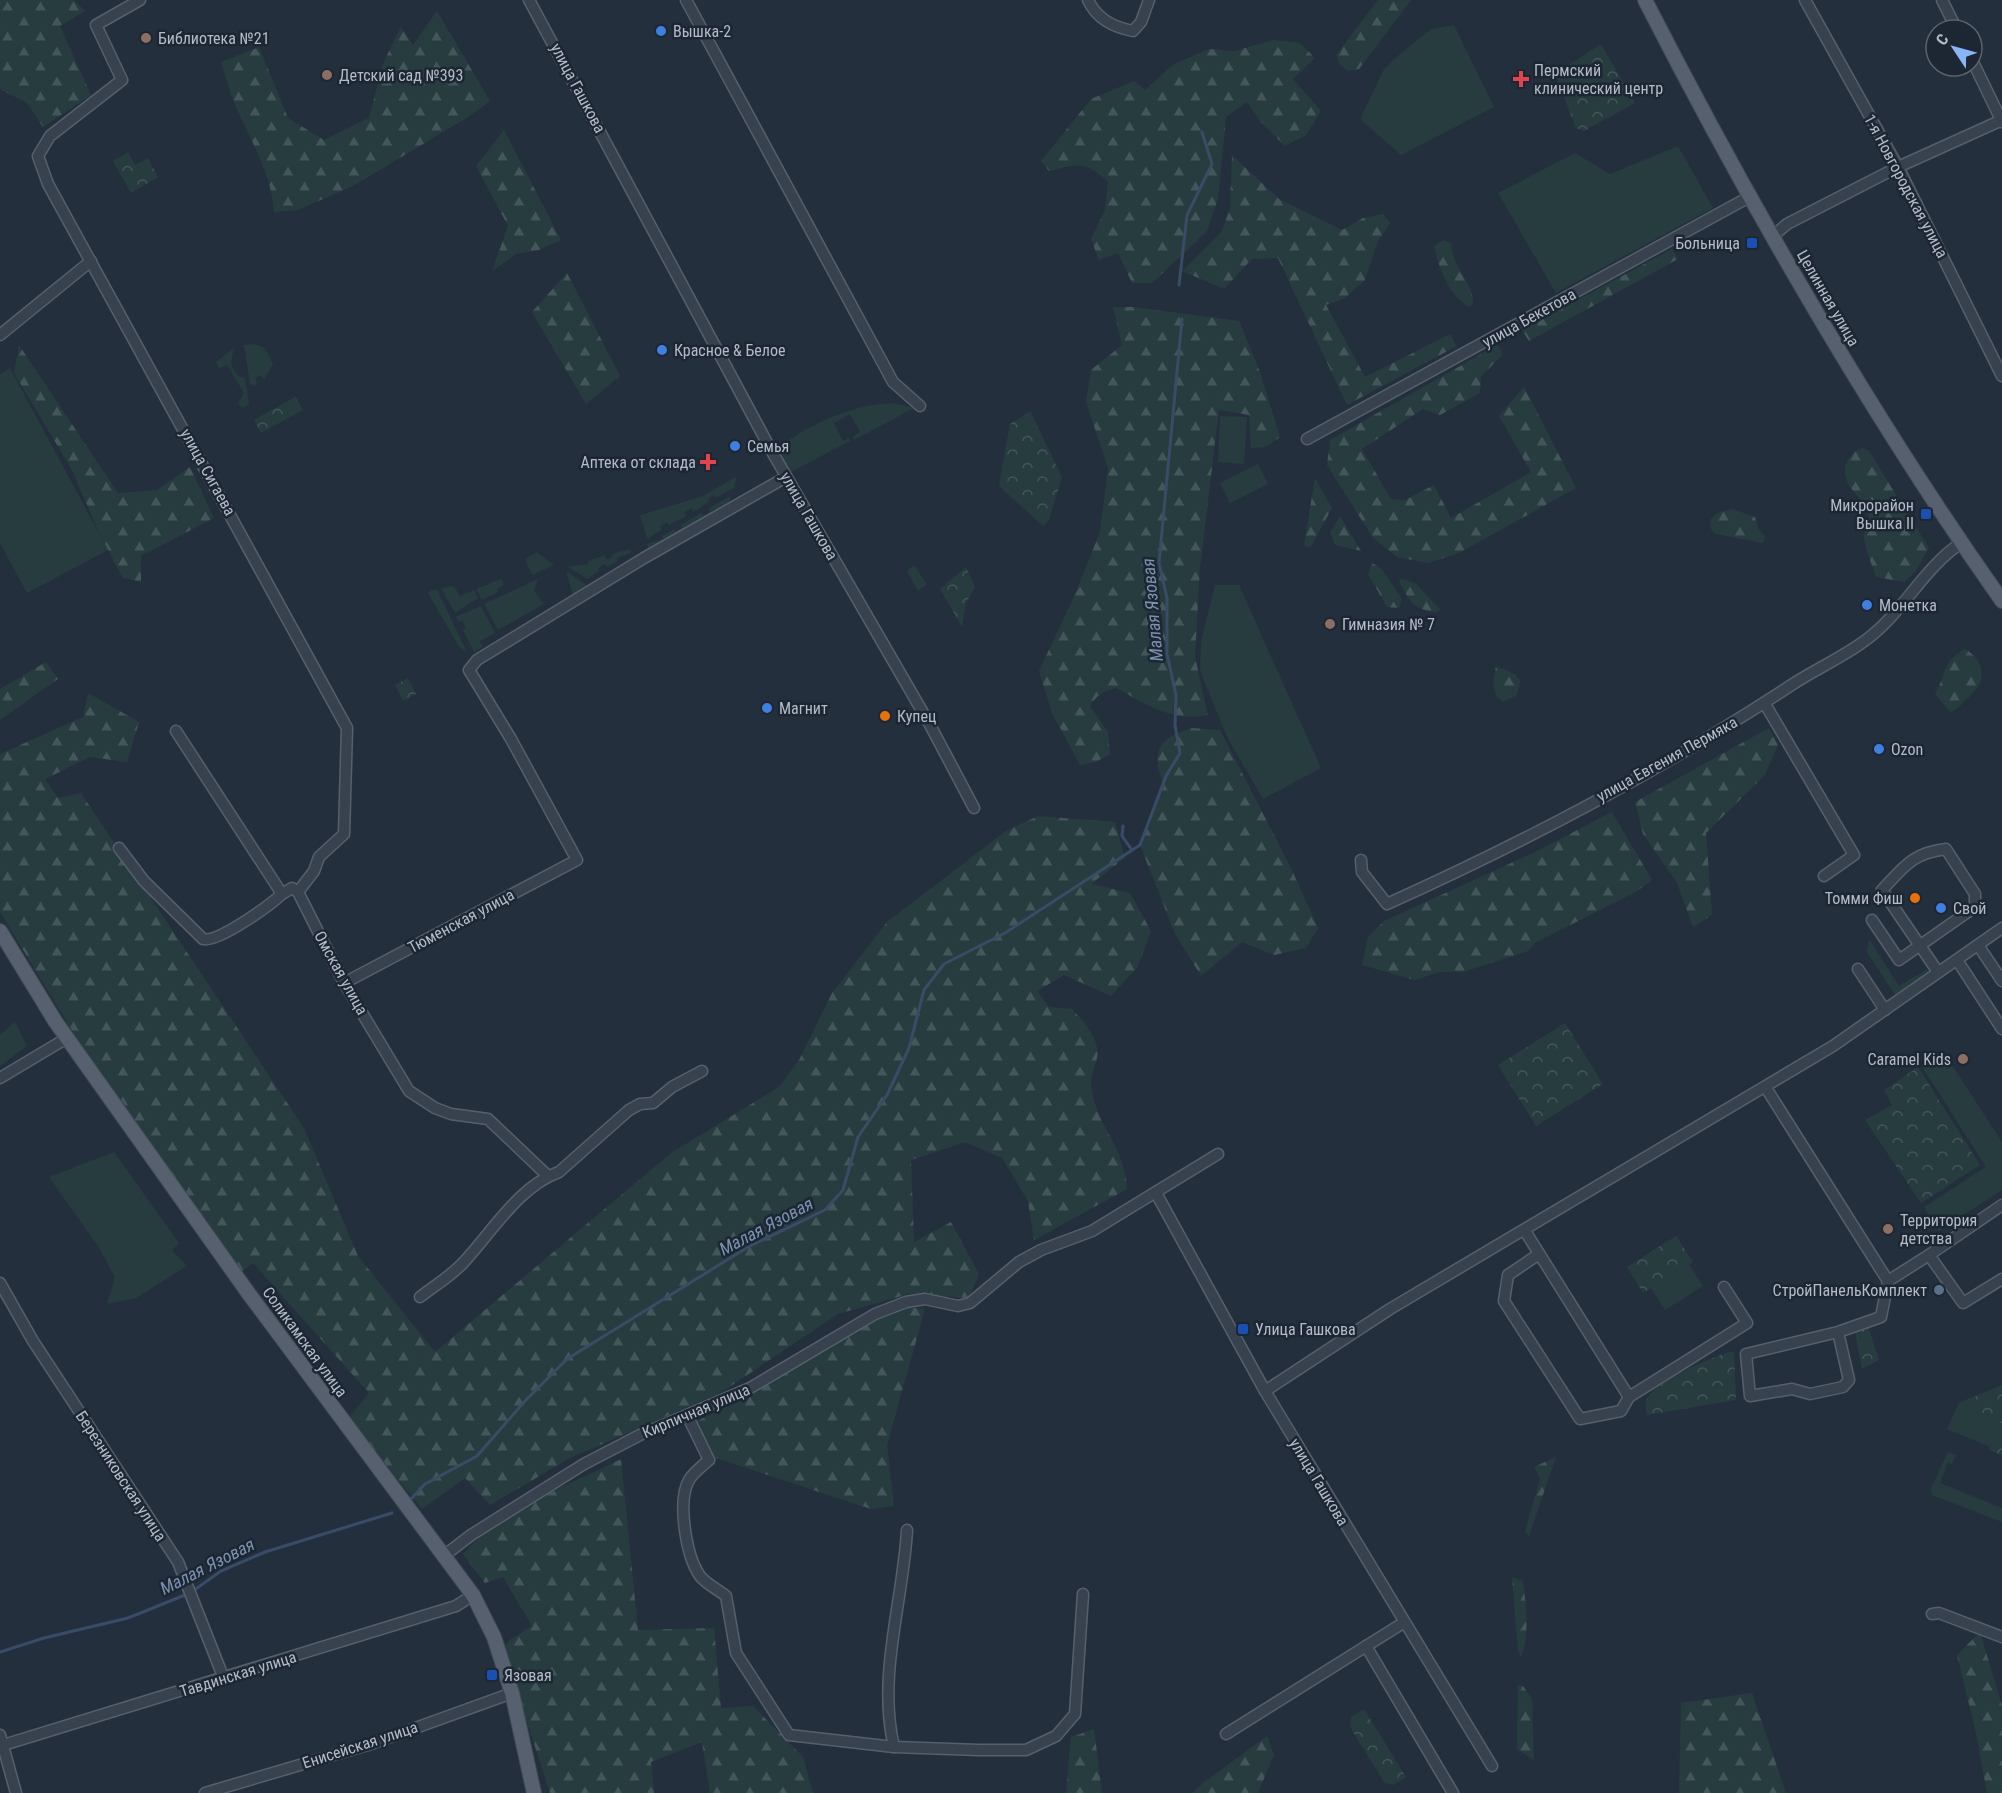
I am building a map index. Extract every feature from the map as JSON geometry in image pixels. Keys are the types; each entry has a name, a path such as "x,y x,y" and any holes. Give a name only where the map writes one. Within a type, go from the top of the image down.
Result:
{"main road":[{"name":"Целинная улица","path":"1645,0 1773,236 1852,372 1961,543 2002,601"},
{"name":"Соликамская улица","path":"0,931 67,1038 249,1294 473,1595 494,1637 512,1693 534,1793"}],"street":[{"name":"улица Сигаева","path":"140,0 96,25 122,80 50,136 38,156 48,184 347,728 344,834 319,857 314,871 298,892"},
{"name":"улица Гашкова","path":"529,0 786,477 929,723 974,808"},
{"path":"686,0 893,382 920,406"},
{"path":"1088,0 1093,10 1105,21 1133,31 1141,22 1149,0"},
{"name":"1-я Новгородская улица","path":"1805,0 1898,167 2002,376"},
{"path":"1942,0 1951,18"},
{"path":"1773,236 1787,224 1898,167 2002,121 1981,78"},
{"name":"улица Бекетова","path":"1307,439 1751,196"},
{"path":"0,335 91,261"},
{"name":"Тюменская улица","path":"344,983 577,860 511,739 469,670 477,660 786,477"},
{"name":"улица Евгения Пермяка","path":"1361,860 1362,872 1387,904 1472,866 1623,785 1765,704 1863,642 1890,620 1943,555 1961,543"},
{"path":"1765,704 1854,855 1824,876"},
{"path":"176,732 282,894"},
{"path":"119,848 144,881 203,939 215,939 257,915 292,888 298,892"},
{"path":"1872,920 1899,960 1921,947 1975,907 1976,894 1946,849 1925,851 1908,863 1882,890 1921,947 1938,972"},
{"name":"Омская улица","path":"298,892 344,983 409,1091 435,1108 451,1114 488,1119 548,1176"},
{"path":"1265,1391 1390,1309 1766,1088 1885,1010 2002,928"},
{"path":"1978,945 2002,981"},
{"path":"1957,960 2002,1029"},
{"path":"1858,969 1885,1010"},
{"path":"0,1078 67,1038"},
{"path":"420,1297 461,1265 525,1193 548,1176 559,1172 629,1110 640,1104 653,1102 672,1087 702,1071"},
{"path":"1766,1088 1888,1281 1881,1317 1838,1332 1746,1354 1750,1396 1792,1389 1810,1394 1844,1387 1850,1380 1838,1332"},
{"path":"1156,1193 1218,1154"},
{"name":"улица Гашкова","path":"1156,1193 1265,1391 1403,1623 1492,1766"},
{"name":"Кирпичная улица","path":"445,1555 471,1535 584,1464 640,1435 688,1417 750,1388 875,1314 906,1302 926,1299 958,1306 981,1297 1019,1262 1041,1250 1092,1231 1156,1193"},
{"path":"1888,1281 2002,1205"},
{"path":"1525,1231 1629,1397"},
{"path":"1539,1254 1508,1275 1504,1301 1580,1419 1621,1411 1629,1397 1747,1323 1724,1287"},
{"path":"1929,1255 1963,1304 2002,1279"},
{"name":"Березниковская улица","path":"0,1282 33,1341 178,1562 224,1678"},
{"path":"688,1417 709,1460 689,1479 683,1495 683,1516 690,1552 700,1576 726,1596 736,1653 789,1735 894,1747 1026,1750 1056,1736 1075,1714 1083,1594"},
{"path":"894,1747 887,1719 893,1636 905,1568 907,1530"},
{"name":"Тавдинская улица","path":"1,1742 224,1678 456,1606 473,1595"},
{"path":"1932,1614 1939,1613 2002,1637"},
{"path":"1226,1734 1403,1623"},
{"path":"1366,1646 1453,1793"},
{"name":"Енисейская улица","path":"205,1793 370,1744 512,1693"},
{"path":"1,1742 16,1793"}],"green space":[{"path":"0,0 74,0 85,11 60,26 91,95 43,127 27,103 0,89"},
{"path":"1378,0 1411,0 1359,69 1348,71 1340,65 1336,55"},
{"path":"437,11 490,101 468,117 353,186 298,210 274,212 265,171 234,102 221,62 259,47 288,118 324,140 369,118 384,61 401,27 413,45"},
{"path":"1454,25 1494,107 1401,155 1360,119 1384,69 1431,29"},
{"path":"1273,40 1300,43 1315,58 1293,79 1321,111 1306,135 1285,146 1261,122 1247,102 1226,117 1218,199 1207,231 1152,283 1132,283 1118,253 1099,260 1091,239 1105,210 1108,182 1087,167 1074,166 1049,171 1041,161 1091,99 1134,81 1145,90 1174,64 1209,49 1235,51"},
{"path":"1601,44 1635,103 1584,131 1576,128 1555,74"},
{"path":"504,130 561,240 539,250 516,254 492,271 508,226 476,166"},
{"path":"1678,146 1713,208 1556,293 1498,193 1575,153 1610,174"},
{"path":"128,152 135,165 148,158 158,177 131,193 113,161"},
{"path":"1232,155 1279,199 1342,230 1363,218 1383,214 1390,223 1378,241 1365,280 1345,298 1326,305 1365,377 1450,334 1457,346 1347,405 1278,258 1252,259 1224,289 1182,271 1221,232 1230,209"},
{"path":"1443,240 1451,243 1455,260 1471,290 1473,305 1469,307 1456,296 1442,272 1434,246"},
{"path":"1672,249 1678,259 1529,341 1522,330"},
{"path":"567,273 620,376 586,404 532,312"},
{"path":"1113,307 1134,307 1239,321 1260,372 1280,437 1266,447 1251,448 1249,415 1219,410 1200,568 1195,657 1208,715 1195,717 1171,714 1149,706 1116,688 1107,691 1098,696 1090,706 1108,732 1110,754 1096,762 1080,765 1052,713 1039,671 1073,599 1100,532 1108,468 1086,402 1091,370 1122,345"},
{"path":"255,344 265,348 273,364 264,380 260,375 256,378 257,384 254,386 250,384 244,345"},
{"path":"19,345 118,493 157,490 190,467 214,518 141,556 141,582 123,578 99,533 72,470 14,373"},
{"path":"1497,345 1503,354 1481,377 1480,393 1440,415 1423,409 1362,449 1391,499 1405,500 1434,485 1451,518 1531,472 1499,416 1524,387 1576,488 1459,553 1428,563 1397,557 1373,538 1327,465 1330,440"},
{"path":"235,347 231,360 232,367 240,377 245,378 249,404 242,408 238,403 244,393 227,365 219,368 216,362"},
{"path":"10,368 108,550 27,593 0,543 0,374"},
{"path":"295,397 303,410 261,433 254,420"},
{"path":"893,403 914,408 854,440 852,437 860,432 850,414 834,423 843,441 849,438 850,441 789,473 775,450 816,424 846,412"},
{"path":"1030,411 1062,477 1049,520 1043,526 999,486 1010,424"},
{"path":"1220,416 1247,417 1244,464 1218,462"},
{"path":"1863,448 1869,451 1929,548 1915,572 1904,582 1876,577 1867,552 1864,536 1869,520 1868,512 1849,486 1845,475 1847,460"},
{"path":"1258,464 1268,484 1230,503 1220,483"},
{"path":"737,476 734,488 716,498 714,495 708,499 709,502 693,512 692,508 684,512 686,516 669,525 667,522 660,526 661,530 647,539 640,515 703,496"},
{"path":"1315,478 1332,508 1310,548 1304,545"},
{"path":"731,496 728,506 649,551 647,544 663,539 662,536 674,529 676,531 682,528 681,525 701,513 703,516 710,512 709,508"},
{"path":"1732,509 1755,517 1759,530 1765,536 1763,543 1716,534 1711,529 1710,520 1717,513"},
{"path":"1340,516 1361,551 1335,545 1330,533"},
{"path":"630,549 631,552 638,550 617,558 618,561 607,567 605,564 587,579 568,567 588,564 588,561 605,555 606,559 613,557 612,554"},
{"path":"537,552 554,565 532,575 525,559"},
{"path":"1372,563 1381,568 1402,599 1399,608 1387,607 1368,574"},
{"path":"914,565 927,584 918,591 907,571"},
{"path":"966,567 975,587 966,603 962,627 940,589"},
{"path":"566,571 588,586 573,595"},
{"path":"1401,578 1416,584 1440,609 1436,613 1416,606 1399,581"},
{"path":"501,579 504,585 497,589 498,592 482,600 476,589"},
{"path":"538,579 534,591 544,604 498,630 484,604"},
{"path":"1215,585 1239,585 1321,768 1263,799 1228,739 1200,671 1201,642"},
{"path":"454,586 460,596 474,590 478,598 455,613 441,588"},
{"path":"437,590 467,652 459,647 428,593"},
{"path":"481,606 495,633 480,641 483,647 474,652 463,630 466,628 462,620 459,622 456,617"},
{"path":"1965,649 1977,659 1982,672 1981,678 1975,691 1958,708 1950,712 1935,694 1948,664"},
{"path":"46,662 58,679 0,720 0,689"},
{"path":"1496,666 1515,674 1520,681 1517,695 1503,702 1496,696 1493,683"},
{"path":"408,678 416,694 403,701 395,685"},
{"path":"88,693 139,722 127,762 90,757 45,779 58,798 81,793 304,1128 358,1256 435,1352 671,1153 779,1087 799,1060 832,993 887,922 1006,831 1038,816 1115,822 1125,858 1091,884 1130,893 1151,931 1137,968 1111,996 1064,975 1037,991 1049,1007 1072,1009 1093,1037 1098,1052 1091,1080 1093,1098 1121,1161 1127,1189 1034,1240 1028,1201 1002,1158 965,1142 911,1160 914,1242 951,1222 979,1274 969,1298 909,1294 838,1314 722,1392 570,1458 490,1505 465,1478 422,1509 348,1419 369,1393 253,1263 241,1272 73,1032 0,912 0,754 83,717"},
{"path":"1191,728 1220,730 1291,868 1318,928 1306,948 1274,955 1242,942 1201,976 1175,934 1140,845 1164,786 1158,765 1160,749 1171,737"},
{"path":"1769,728 1778,745 1765,775 1706,833 1712,915 1693,927 1677,883 1643,834 1635,802"},
{"path":"1612,812 1652,880 1637,891 1535,943 1528,951 1463,972 1439,972 1415,980 1362,965 1368,937 1384,921 1533,853"},
{"path":"1869,939 1899,986 1927,969 1929,973 1895,995 1867,952"},
{"path":"15,1022 27,1046 0,1066 0,1035"},
{"path":"1565,1023 1603,1084 1536,1126 1498,1065"},
{"path":"1943,1051 2002,1142 2002,1190 1939,1231 1924,1207 1986,1167 1921,1065"},
{"path":"1918,1067 1980,1165 1921,1203 1865,1120 1892,1105 1884,1090"},
{"path":"114,1152 179,1243 172,1250 187,1266 136,1298 107,1304 115,1277 98,1246 49,1177"},
{"path":"1676,1236 1693,1262 1643,1293 1627,1267"},
{"path":"1689,1264 1703,1286 1665,1310 1651,1288"},
{"path":"905,1307 925,1309 887,1445 894,1506 871,1509 713,1457 697,1421 744,1399 876,1318"},
{"path":"1868,1326 1879,1360 1862,1369 1855,1331"},
{"path":"1734,1351 1736,1400 1647,1415 1647,1399 1654,1390 1701,1363"},
{"path":"2002,1385 2002,1455 1989,1450 2001,1421 1959,1403"},
{"path":"1959,1403 2001,1421 1990,1447 1947,1429"},
{"path":"1948,1452 1956,1455 1952,1464 1948,1462 1940,1483 2002,1508 2002,1522 1932,1495 1931,1488"},
{"path":"1556,1457 1529,1536 1525,1531 1540,1479 1534,1467"},
{"path":"621,1459 638,1630 714,1628 721,1708 753,1706 803,1757 813,1793 710,1793 702,1742 651,1762 654,1793 550,1793 503,1648 511,1639 532,1626 503,1577 485,1583 463,1554 479,1538 516,1511"},
{"path":"1512,1577 1523,1581 1526,1640 1521,1657 1518,1651"},
{"path":"1980,1632 2002,1706 2002,1793 1987,1793 1976,1733 1957,1655"},
{"path":"1518,1685 1523,1686 1532,1699 1534,1760 1517,1749"},
{"path":"1752,1693 1786,1793 1679,1793 1681,1703"},
{"path":"1364,1709 1406,1777 1393,1785 1384,1782 1350,1727 1351,1717"},
{"path":"1094,1729 1102,1793 1066,1793 1071,1737"},
{"path":"1267,1736 1274,1755 1258,1793 1193,1793 1203,1783"}],"waterway":[{"path":"1179,285 1187,215 1212,164 1202,132"},
{"name":"Малая Язовая","path":"411,1499 425,1484 477,1456 525,1401 567,1359 748,1247 825,1210 843,1190 858,1137 887,1095 909,1048 924,990 944,964 1005,933 1140,845 1166,776 1180,753 1175,725 1176,695 1167,654 1167,598 1159,563 1182,319"},
{"name":"Малая Язовая","path":"1123,826 1122,836 1132,850"},
{"name":"Малая Язовая","path":"0,1652 44,1638 128,1618 190,1593 221,1571 265,1552 392,1513"}],"place":[{"name":"Вышка-2","path":"661,31"},
{"name":"Библиотека №21","path":"146,38"},
{"name":"Детский сад №393","path":"327,75"},
{"name":"Пермский клинический центр","path":"1521,79"},
{"name":"Больница","path":"1752,243"},
{"name":"Красное & Белое","path":"662,350"},
{"name":"Семья","path":"735,446"},
{"name":"Аптека от склада","path":"708,462"},
{"name":"Микрорайон Вышка II","path":"1926,514"},
{"name":"Монетка","path":"1867,605"},
{"name":"Гимназия № 7","path":"1330,624"},
{"name":"Магнит","path":"767,708"},
{"name":"Купец","path":"885,716"},
{"name":"Ozon","path":"1879,749"},
{"name":"Томми Фиш","path":"1915,898"},
{"name":"Свой","path":"1941,908"},
{"name":"Caramel Kids","path":"1963,1059"},
{"name":"Территория детства","path":"1888,1229"},
{"name":"СтройПанельКомплект","path":"1939,1290"},
{"name":"Улица Гашкова","path":"1243,1329"},
{"name":"Язовая","path":"492,1675"}]}
